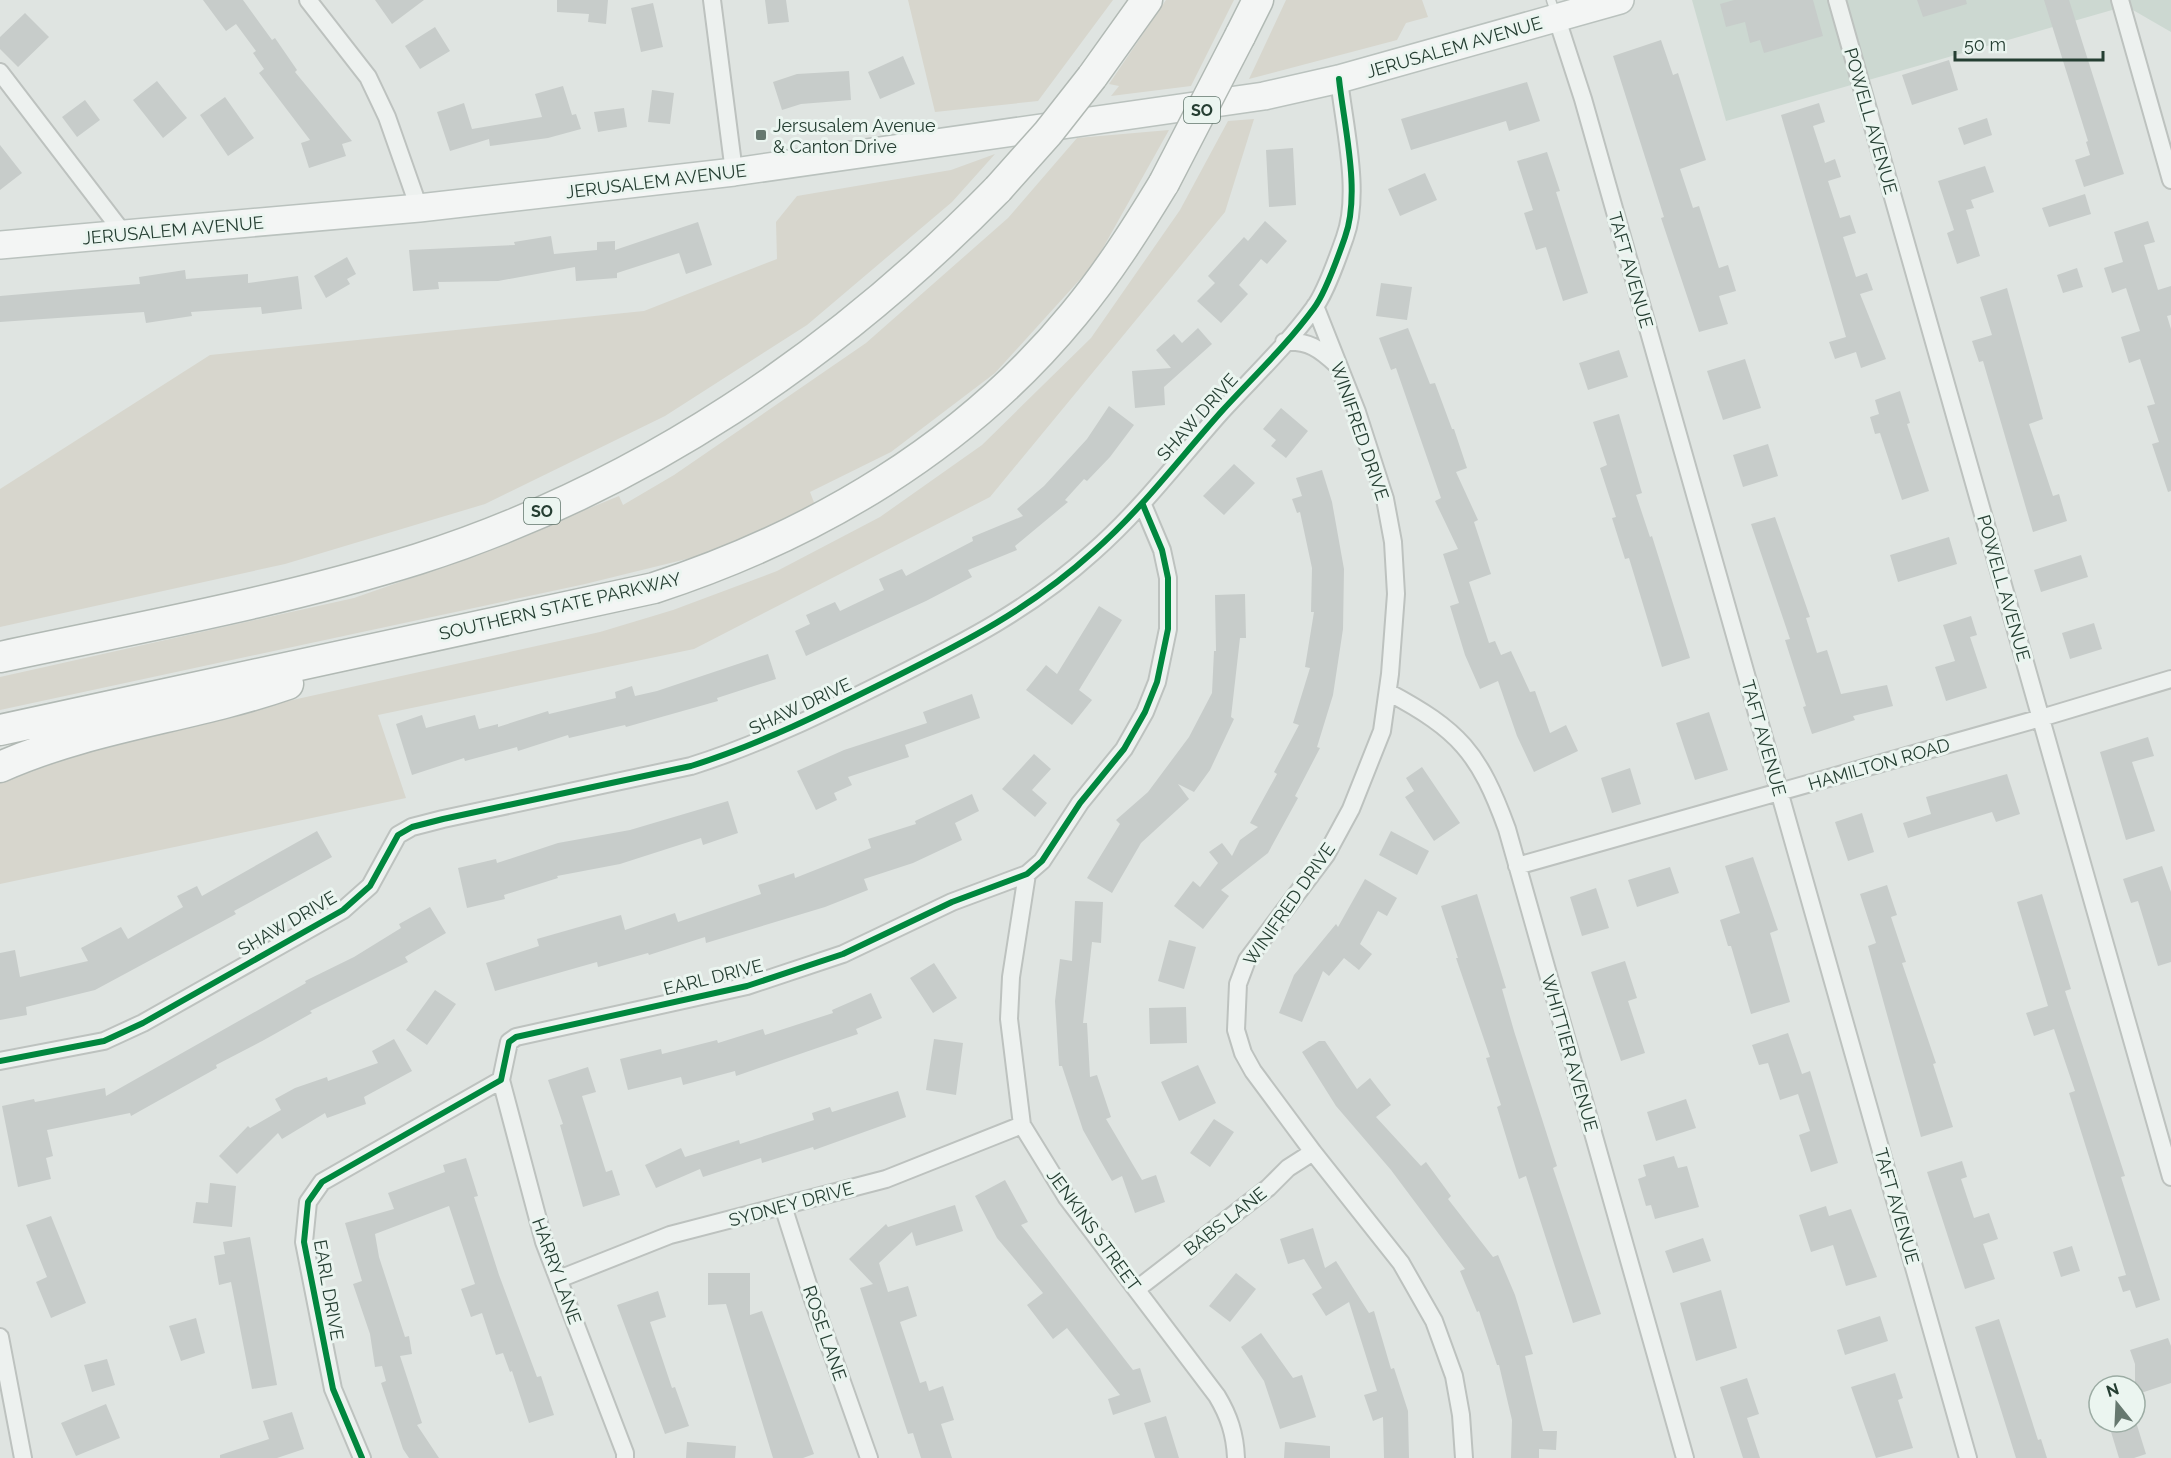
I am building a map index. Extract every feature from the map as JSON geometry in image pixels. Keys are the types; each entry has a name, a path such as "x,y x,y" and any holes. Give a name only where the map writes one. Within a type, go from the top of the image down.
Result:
{"highway":[{"name":"SO","path":"0,657 349,580 454,546 555,506 684,439 807,358 922,263 998,189 1048,133 1092,77 1147,0"},
{"name":"SOUTHERN STATE PARKWAY","path":"0,730 654,588 751,553 853,502 952,434 1042,350 1119,255 1164,183 1258,0"},
{"path":"0,767 89,734 246,698 415,640"}],"main road":[{"name":"JERUSALEM AVENUE","path":"0,245 419,208 734,172 1264,96 1339,79 1554,9 1620,0"}],"street":[{"path":"308,0 368,77 387,117 419,208"},
{"path":"712,0 734,172"},
{"name":"POWELL AVENUE","path":"1837,0 2171,1177"},
{"path":"2120,0 2171,180"},
{"name":"TAFT AVENUE","path":"1554,9 1586,110 1968,1458"},
{"path":"0,72 124,234"},
{"name":"SHAW DRIVE","path":"0,1061 104,1041 143,1023 343,910 370,886 393,843 404,830 443,819 692,766 730,754 807,721 1013,615 1059,581 1143,505 1170,469 1315,306 1346,236 1351,213 1350,179 1339,79"},
{"name":"WINIFRED DRIVE","path":"1315,306 1357,412 1385,499 1393,542 1396,594 1388,692 1382,731 1351,809 1326,855 1247,960 1238,984 1236,1030 1243,1053 1253,1071 1313,1152 1401,1263 1434,1321 1454,1376 1461,1415 1464,1458"},
{"path":"1284,342 1296,341 1315,346 1340,368"},
{"name":"EARL DRIVE","path":"362,1458 333,1389 304,1242 308,1202 322,1182 501,1080 509,1042 516,1037 747,986 843,954 952,902 1027,874 1042,861 1080,803 1124,749 1145,711 1157,682 1168,629 1168,578 1162,550 1143,505"},
{"name":"HAMILTON ROAD","path":"1517,866 2042,718 2171,679"},
{"name":"WHITTIER AVENUE","path":"1388,692 1446,727 1473,756 1494,791 1685,1458"},
{"name":"JENKINS STREET","path":"1027,874 1011,977 1010,1019 1022,1125 1066,1198 1217,1396 1228,1415 1235,1440 1236,1458"},
{"name":"HARRY LANE","path":"501,1080 544,1242 625,1458"},
{"name":"SYDNEY DRIVE","path":"558,1279 670,1235 886,1179 1022,1125"},
{"name":"BABS LANE","path":"1137,1289 1268,1188 1288,1168 1313,1152"},
{"name":"ROSE LANE","path":"783,1206 869,1458"},
{"path":"0,1337 7,1416 23,1458"}],"shaded area":[{"path":"908,0 1113,0 1038,101 935,112"},
{"path":"1166,0 1234,0 1191,86 1111,96 1119,86 1109,84"},
{"path":"1286,0 1422,0 1428,17 1406,23 1397,40 1249,79"},
{"path":"1692,0 2171,0 2171,32 2126,6 1726,121"},
{"path":"1254,119 1225,212 990,497 694,649 378,715 406,798 0,884 0,779 75,748 600,632 673,610 777,571 880,517 982,445 1091,338 1180,210 1228,121"},
{"path":"1169,130 1094,264 995,373 891,452 810,492 815,505 707,554 585,584 0,710 0,677 354,598 463,560 619,496 623,505 674,475 866,343 1008,218 1077,138"},
{"path":"995,154 952,202 807,325 665,416 485,504 285,564 0,627 0,489 210,355 644,311 777,259 776,222 797,196 951,170"}],"building":[{"path":"203,0 243,0 272,40 275,38 297,70 295,72 352,141 342,144 346,156 309,168 301,143 310,140 259,73 264,69 253,53 256,51 236,24 226,31"},
{"path":"375,0 424,0 392,24"},
{"path":"557,0 608,0 606,24 588,22 589,14 557,12"},
{"path":"765,0 786,0 789,22 768,24"},
{"path":"1734,0 1813,0 1823,36 1764,53 1760,40 1750,43 1745,22 1726,27 1720,4"},
{"path":"1917,0 1966,0 1967,4 1923,17"},
{"path":"2044,0 2069,0 2124,174 2084,187 2075,160 2090,155 2086,142 2088,141"},
{"path":"653,3 663,47 641,52 631,8"},
{"path":"25,13 49,37 18,67 0,49 0,37"},
{"path":"435,27 450,51 420,69 405,46"},
{"path":"1661,40 1673,75 1678,73 1706,160 1680,169 1693,208 1699,206 1719,268 1728,265 1736,291 1719,296 1728,324 1699,332 1661,218 1664,217 1613,56"},
{"path":"903,56 915,84 880,99 868,72"},
{"path":"1949,60 1958,90 1912,105 1902,75"},
{"path":"849,71 851,100 801,104 782,110 773,82 797,74"},
{"path":"157,81 187,118 163,138 133,100"},
{"path":"1527,82 1540,121 1509,131 1506,121 1411,150 1401,119"},
{"path":"563,86 572,115 576,114 581,129 548,138 490,146 489,139 450,151 437,112 464,103 472,129 542,117 535,94"},
{"path":"652,90 674,93 670,124 648,122"},
{"path":"225,97 254,138 228,156 200,115"},
{"path":"85,100 100,120 77,137 62,117"},
{"path":"1819,103 1825,122 1813,126 1825,163 1835,159 1841,177 1828,181 1840,218 1850,215 1856,233 1843,237 1856,277 1867,273 1873,290 1860,294 1886,359 1861,368 1856,352 1835,359 1829,342 1846,337 1781,115"},
{"path":"624,108 627,127 598,132 594,112"},
{"path":"1987,118 1992,135 1964,145 1958,128"},
{"path":"0,145 22,173 0,190"},
{"path":"1293,148 1296,205 1269,207 1266,150"},
{"path":"1547,152 1560,191 1556,192 1588,293 1563,301 1546,247 1536,250 1524,213 1533,210 1517,161"},
{"path":"1985,166 1994,192 1971,200 1974,208 1966,210 1980,256 1957,264 1947,233 1954,230 1938,181"},
{"path":"1425,173 1437,200 1400,216 1388,189"},
{"path":"2085,194 2091,214 2049,227 2042,208"},
{"path":"1265,221 1287,241 1267,264 1261,259 1239,285 1248,294 1221,323 1197,301 1215,283 1208,276 1244,237 1248,241"},
{"path":"2148,221 2155,242 2144,245 2158,290 2171,286 2171,315 2167,316 2171,329 2171,491 2168,492 2152,444 2159,442 2147,406 2155,404 2140,359 2129,363 2121,337 2140,331 2126,288 2112,293 2104,268 2123,262 2114,232"},
{"path":"698,222 712,265 686,274 679,253 617,273 617,278 576,281 575,267 498,281 438,282 439,289 413,291 409,250 515,245 514,242 551,236 554,254 597,250 597,242 615,241 615,250"},
{"path":"347,257 356,274 347,279 350,284 326,298 314,276"},
{"path":"2077,268 2083,287 2063,293 2057,275"},
{"path":"185,270 186,279 248,274 248,283 298,276 302,309 262,314 261,307 191,312 192,316 146,323 144,312 0,322 0,296 140,284 139,277"},
{"path":"1381,283 1412,287 1407,320 1376,316"},
{"path":"2007,288 2043,419 2029,424 2053,496 2059,494 2067,521 2033,532 1983,361 1979,362 1972,341 1992,335 1980,297"},
{"path":"1198,328 1212,344 1164,387 1165,405 1135,408 1132,371 1171,368 1156,350 1174,334 1182,343"},
{"path":"1408,328 1430,384 1435,383 1467,468 1456,472 1478,520 1474,522 1491,574 1469,582 1489,643 1495,641 1501,655 1511,651 1530,692 1535,691 1550,733 1566,725 1578,751 1534,772 1517,736 1498,681 1480,689 1465,655 1450,606 1459,603 1443,554 1458,549 1435,501 1441,498 1396,368 1391,370 1379,338"},
{"path":"1619,350 1628,377 1588,390 1579,363"},
{"path":"1745,359 1761,408 1723,420 1707,371"},
{"path":"1900,391 1910,423 1907,424 1929,491 1902,500 1880,433 1875,434 1870,417 1879,414 1875,400"},
{"path":"1109,406 1134,425 1110,457 1087,481 1084,479 1065,500 1068,502 1015,546 1017,550 968,570 972,577 926,601 806,656 795,631 810,624 806,615 835,602 840,611 884,590 879,579 902,569 906,576 973,541 972,537 1023,516 1017,509 1044,486 1087,439"},
{"path":"1281,408 1308,431 1286,458 1271,446 1276,440 1263,429"},
{"path":"1619,414 1642,493 1636,495 1650,537 1652,536 1690,658 1662,667 1629,558 1625,559 1612,518 1616,517 1600,468 1607,465 1593,422"},
{"path":"1768,444 1778,476 1743,487 1733,455"},
{"path":"1234,464 1255,483 1224,515 1203,496"},
{"path":"1322,470 1332,502 1344,569 1343,629 1333,695 1317,747 1320,748 1295,796 1298,798 1268,853 1221,890 1229,896 1203,929 1174,906 1193,881 1200,887 1218,863 1209,852 1222,843 1232,856 1240,840 1258,827 1250,823 1277,774 1274,772 1299,725 1293,723 1310,668 1305,667 1314,612 1311,612 1312,568 1300,512 1297,513 1292,499 1302,496 1296,478"},
{"path":"1775,517 1810,617 1806,618 1817,653 1827,650 1841,694 1887,685 1893,706 1853,716 1855,720 1812,734 1803,707 1806,706 1785,640 1790,639 1751,524"},
{"path":"1949,537 1957,564 1898,582 1890,555"},
{"path":"2081,555 2088,577 2041,592 2034,570"},
{"path":"1245,594 1246,638 1240,638 1231,717 1234,719 1210,770 1194,792 1178,784 1189,799 1141,843 1112,893 1087,878 1120,824 1116,820 1148,792 1189,737 1212,693 1214,651 1216,651 1215,595"},
{"path":"1099,606 1122,620 1079,690 1092,700 1072,725 1026,690 1046,665 1057,674"},
{"path":"1971,616 1977,635 1970,637 1987,688 1946,701 1935,667 1955,661 1943,625"},
{"path":"2094,623 2102,649 2070,659 2062,633"},
{"path":"768,654 776,679 717,698 718,701 626,727 625,725 569,738 568,735 518,751 517,747 465,761 464,758 412,775 396,724 422,715 426,728 475,715 479,729 498,724 498,727 548,711 549,714 616,698 615,692 632,686 635,696 657,691"},
{"path":"972,694 980,718 905,745 909,757 848,777 852,785 834,793 837,800 816,810 797,771 844,750 927,723 923,712"},
{"path":"1709,712 1728,770 1695,780 1676,723"},
{"path":"2148,737 2154,756 2132,762 2155,831 2126,840 2100,752"},
{"path":"1034,754 1051,769 1032,790 1047,803 1035,817 1002,789"},
{"path":"1422,767 1460,823 1434,841 1405,797 1414,791 1406,778"},
{"path":"1630,768 1641,804 1612,813 1601,778"},
{"path":"2007,774 2020,814 1996,822 1992,812 1908,838 1903,823 1931,814 1926,797"},
{"path":"972,794 979,811 955,823 962,840 913,863 864,879 868,890 825,907 706,943 705,937 649,955 648,953 598,967 597,962 495,991 486,963 539,946 537,939 621,915 625,930 675,913 678,922 761,894 758,885 794,873 795,878 871,848 868,839 916,824 915,821"},
{"path":"728,801 738,833 703,845 701,838 620,864 557,876 558,878 504,895 505,899 467,908 458,868 496,859 497,863 558,843 630,830"},
{"path":"1862,813 1874,852 1848,861 1835,822"},
{"path":"317,831 332,857 234,911 236,914 95,990 26,1007 27,1015 0,1020 0,953 15,950 20,977 88,961 81,948 121,927 128,939 183,907 177,896 197,886 202,896"},
{"path":"1391,831 1429,851 1417,875 1379,855"},
{"path":"1753,857 1778,930 1770,933 1790,1002 1751,1014 1731,946 1728,946 1720,920 1740,913 1725,866"},
{"path":"2162,866 2171,892 2171,962 2158,966 2138,901 2131,903 2123,879"},
{"path":"1670,867 1679,893 1637,907 1628,880"},
{"path":"1365,879 1397,898 1387,916 1378,911 1360,944 1372,954 1359,970 1344,958 1329,976 1323,971 1302,1022 1279,1013 1294,975 1336,924 1338,927"},
{"path":"1887,885 1897,915 1891,917 1906,962 1902,963 1936,1063 1933,1064 1953,1127 1921,1137 1868,946 1876,943 1860,894"},
{"path":"1596,888 1609,928 1582,936 1570,897"},
{"path":"1477,894 1506,988 1502,989 1514,1031 1557,1166 1553,1168 1601,1314 1573,1323 1526,1176 1519,1179 1497,1107 1501,1105 1486,1058 1490,1057 1441,906"},
{"path":"2042,894 2071,989 2065,991 2125,1176 2121,1177 2160,1300 2136,1308 2130,1290 2123,1292 2118,1277 2126,1275 2069,1093 2075,1091 2054,1029 2034,1036 2026,1013 2048,1006 2017,902"},
{"path":"1075,901 1103,902 1101,943 1092,942 1083,1023 1087,1023 1090,1077 1097,1075 1111,1117 1106,1119 1142,1180 1156,1175 1165,1202 1135,1213 1122,1176 1112,1181 1083,1130 1062,1066 1059,1066 1055,1001 1060,959 1072,961"},
{"path":"430,907 446,933 405,957 408,962 310,1011 312,1013 216,1065 217,1068 131,1116 130,1113 47,1130 53,1156 46,1158 51,1179 18,1187 2,1106 105,1088 106,1096 306,983 305,981 354,957 401,928 399,924"},
{"path":"1169,940 1196,947 1184,989 1158,981"},
{"path":"1625,961 1637,998 1628,1001 1645,1053 1621,1061 1591,972"},
{"path":"934,963 957,998 933,1013 910,978"},
{"path":"435,990 456,1004 427,1045 406,1030"},
{"path":"871,993 882,1018 856,1029 858,1034 736,1076 735,1071 683,1085 681,1077 628,1090 620,1059 661,1049 662,1054 717,1040 718,1043 763,1029 765,1035 833,1013 832,1010"},
{"path":"1186,1007 1187,1043 1150,1044 1149,1008"},
{"path":"1788,1033 1802,1074 1810,1071 1838,1163 1811,1172 1799,1135 1810,1131 1798,1094 1780,1100 1768,1063 1759,1065 1752,1045"},
{"path":"394,1039 412,1071 364,1097 366,1104 327,1118 325,1113 282,1139 278,1133 237,1174 219,1156 248,1126 250,1128 281,1110 275,1099 295,1088 327,1077 328,1081 378,1063 372,1051"},
{"path":"934,1039 963,1043 956,1095 926,1090"},
{"path":"1319,1041 1325,1041 1357,1089 1370,1078 1391,1105 1376,1117 1421,1166 1426,1162 1451,1196 1448,1199 1493,1257 1498,1255 1515,1295 1533,1354 1525,1356 1543,1431 1557,1431 1556,1450 1539,1449 1539,1458 1511,1458 1512,1420 1499,1365 1497,1365 1479,1311 1477,1312 1460,1271 1465,1269 1391,1170 1336,1106 1302,1052"},
{"path":"1198,1065 1216,1103 1179,1121 1161,1082"},
{"path":"588,1067 596,1092 582,1096 606,1172 612,1170 620,1195 583,1207 560,1125 563,1124 548,1080"},
{"path":"898,1091 906,1117 814,1150 813,1147 762,1163 761,1158 703,1177 700,1169 656,1188 645,1165 681,1148 685,1157 739,1140 740,1144 814,1120 812,1113 830,1107 832,1112"},
{"path":"1686,1099 1696,1128 1656,1141 1647,1112"},
{"path":"1214,1119 1234,1132 1210,1167 1190,1153"},
{"path":"1674,1156 1678,1168 1687,1166 1699,1207 1655,1219 1651,1205 1646,1206 1638,1179 1646,1176 1643,1165"},
{"path":"466,1158 478,1196 474,1197 499,1275 537,1377 541,1376 554,1415 529,1423 512,1371 510,1372 503,1353 496,1355 482,1313 471,1317 461,1289 475,1284 449,1206 375,1234 379,1257 405,1337 409,1336 412,1354 400,1356 422,1423 417,1425 439,1458 409,1458 403,1449 381,1383 386,1381 382,1366 375,1367 370,1334 353,1284 362,1281 345,1223 394,1209 388,1193 445,1172 443,1165"},
{"path":"1962,1161 1967,1177 1961,1179 1974,1218 1989,1213 1998,1239 1983,1244 1995,1279 1965,1289 1927,1172"},
{"path":"1005,1180 1028,1222 1021,1225 1133,1370 1140,1368 1151,1402 1113,1415 1108,1399 1120,1395 1067,1328 1053,1339 1027,1305 1043,1293 997,1238 975,1196"},
{"path":"210,1183 236,1186 232,1227 193,1223 196,1202 208,1203"},
{"path":"955,1205 963,1231 916,1246 912,1232 879,1263 888,1292 908,1286 917,1316 900,1322 920,1383 926,1381 929,1391 943,1386 954,1420 941,1424 952,1458 921,1458 913,1433 908,1434 860,1288 873,1284 849,1259 886,1224 888,1227"},
{"path":"1826,1206 1829,1216 1851,1209 1877,1277 1846,1286 1833,1245 1811,1252 1799,1215"},
{"path":"51,1216 86,1303 51,1318 36,1282 47,1277 26,1225"},
{"path":"1313,1228 1325,1268 1336,1261 1369,1313 1374,1311 1391,1369 1394,1368 1408,1411 1409,1458 1384,1458 1383,1417 1373,1421 1364,1395 1377,1391 1349,1302 1326,1316 1312,1294 1322,1288 1304,1259 1288,1264 1280,1239"},
{"path":"250,1237 277,1385 252,1389 231,1282 219,1285 214,1256 225,1254 223,1242"},
{"path":"1703,1238 1711,1261 1673,1273 1665,1251"},
{"path":"2072,1246 2080,1271 2061,1277 2053,1252"},
{"path":"708,1273 750,1273 750,1315 762,1311 814,1454 803,1458 773,1458 726,1304 708,1305"},
{"path":"1236,1273 1256,1289 1230,1322 1209,1306"},
{"path":"1721,1290 1737,1348 1696,1361 1680,1303"},
{"path":"658,1291 666,1317 650,1322 672,1388 675,1387 689,1426 665,1434 617,1305"},
{"path":"1880,1316 1888,1341 1845,1355 1837,1330"},
{"path":"196,1318 205,1353 181,1361 169,1326"},
{"path":"1999,1319 2038,1440 2041,1439 2047,1458 2016,1458 1975,1327"},
{"path":"1261,1333 1293,1378 1302,1375 1316,1417 1280,1429 1264,1381 1241,1347"},
{"path":"2168,1338 2171,1346 2171,1383 2147,1391 2147,1374 2135,1374 2135,1364 2130,1350"},
{"path":"107,1359 115,1385 92,1392 84,1365"},
{"path":"1895,1373 1903,1398 1898,1400 1913,1448 1876,1458 1851,1387"},
{"path":"1747,1378 1759,1414 1747,1418 1760,1458 1743,1458 1720,1387"},
{"path":"106,1404 120,1438 76,1456 61,1423"},
{"path":"292,1412 304,1449 277,1458 220,1458 220,1455 269,1439 263,1421"},
{"path":"1166,1416 1179,1458 1155,1458 1144,1423"},
{"path":"2112,1434 2140,1434 2146,1454 2134,1458 2119,1458"},
{"path":"687,1442 736,1446 735,1458 686,1458"},
{"path":"1285,1442 1330,1446 1330,1458 1284,1458"}],"cycle path":[{"path":"0,1061 104,1041 143,1023 343,910 370,886 398,835 412,827 691,766 742,748 792,727 917,666 996,623 1045,591 1093,552 1127,519 1304,322 1323,293 1345,237 1352,200 1350,159 1339,79"},
{"path":"362,1458 333,1389 304,1242 308,1202 322,1182 501,1080 509,1042 516,1037 747,986 843,954 952,902 1027,874 1042,861 1080,803 1124,749 1145,712 1157,682 1168,629 1168,578 1162,550 1143,505"}],"place":[{"name":"Jersusalem Avenue & Canton Drive","path":"761,135"}]}
